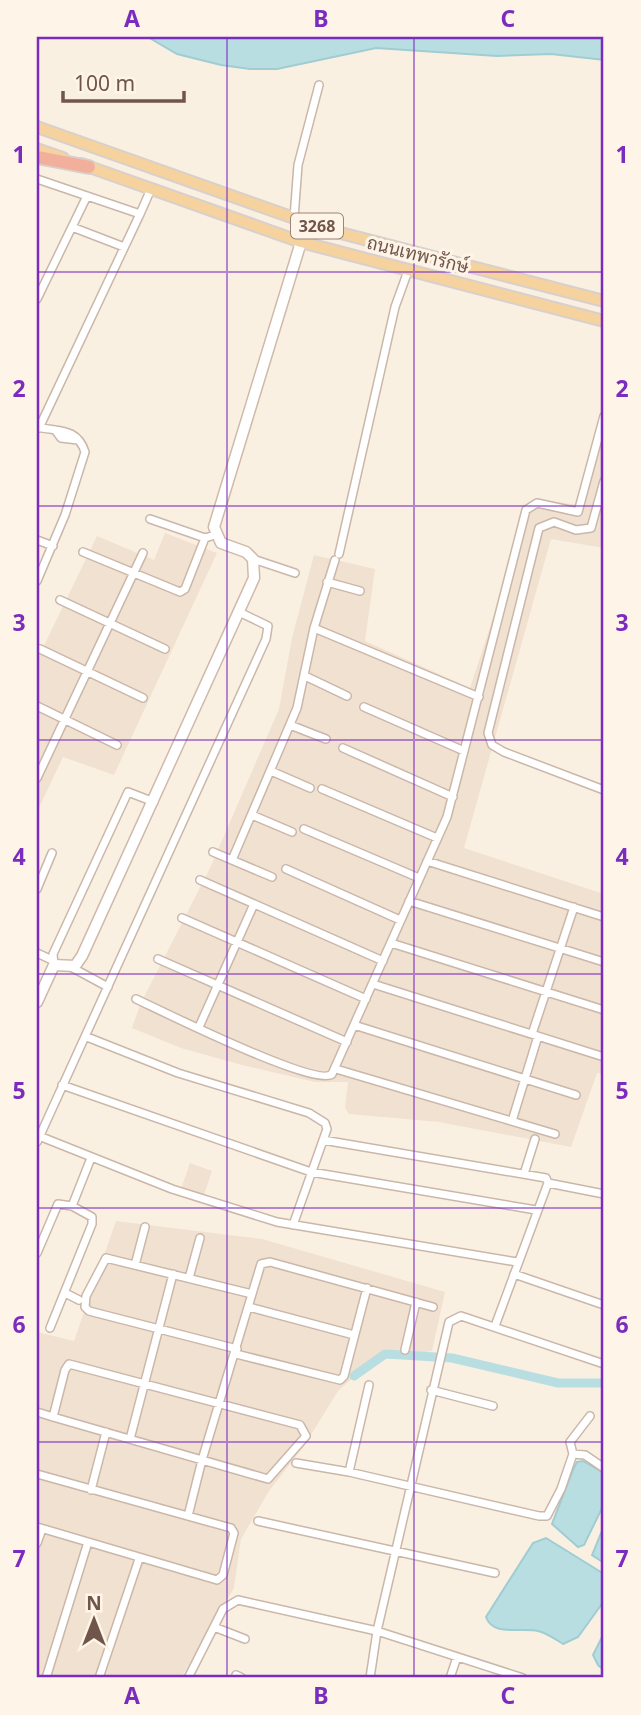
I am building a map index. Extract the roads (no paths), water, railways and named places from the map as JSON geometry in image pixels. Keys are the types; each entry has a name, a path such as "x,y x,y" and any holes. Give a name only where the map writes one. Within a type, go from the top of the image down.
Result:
{"highway":[{"path":"37,157 89,167"}],"main road":[{"name":"ถนนเทพารักษ์","path":"37,127 356,238 604,301"},
{"name":"ถนนเทพารักษ์","path":"37,149 301,242 604,321"}],"street":[{"path":"294,218 299,164 318,85"},
{"path":"37,179 140,214"},
{"path":"37,581 53,546 85,458 84,447 75,434 62,429 38,428 151,189"},
{"path":"37,299 87,196"},
{"path":"72,227 124,247"},
{"path":"83,552 180,592 185,589 214,527 301,242"},
{"path":"232,860 290,725 305,676 314,628 337,557 395,307 408,271"},
{"path":"534,303 538,284"},
{"path":"136,999 313,1076 328,1078 336,1069 453,797 526,510 537,503 578,512 604,416"},
{"path":"604,481 591,528 576,530 554,522 539,528 488,733 492,745 504,752 604,790"},
{"path":"150,519 210,537 246,552 253,559 295,573"},
{"path":"37,540 53,546"},
{"path":"38,773 143,553"},
{"path":"71,967 82,956 239,612 254,578 253,559"},
{"path":"327,582 360,591"},
{"path":"60,600 165,649"},
{"path":"239,612 268,626 266,639 87,1037 38,1139 172,1189 292,1225 517,1262"},
{"path":"314,628 479,697"},
{"path":"40,649 143,698"},
{"path":"305,676 347,696"},
{"path":"37,706 117,745"},
{"path":"364,707 464,751"},
{"path":"290,725 326,740"},
{"path":"343,748 453,797"},
{"path":"271,771 310,788"},
{"path":"323,789 437,838"},
{"path":"37,1001 128,792 133,791 154,802"},
{"path":"252,815 292,832"},
{"path":"304,829 419,878"},
{"path":"213,852 272,877"},
{"path":"37,889 52,853"},
{"path":"427,862 604,917"},
{"path":"286,869 400,920"},
{"path":"200,880 383,961"},
{"path":"409,901 604,962"},
{"path":"199,1027 254,904"},
{"path":"512,1121 526,1080 546,992 574,907"},
{"path":"182,918 366,999"},
{"path":"391,943 604,1010"},
{"path":"37,953 53,963 71,967 108,987"},
{"path":"158,959 347,1042"},
{"path":"373,984 604,1057"},
{"path":"355,1025 576,1095"},
{"path":"87,1037 178,1073 309,1113 325,1123 323,1140 292,1225"},
{"path":"336,1069 555,1134"},
{"path":"62,1085 311,1172 536,1210"},
{"path":"524,1174 535,1139"},
{"path":"323,1140 542,1176 548,1183 604,1194"},
{"path":"72,1206 91,1158"},
{"path":"495,1326 548,1183"},
{"path":"37,1254 56,1206 61,1202 92,1217 92,1224 50,1328"},
{"path":"135,1265 145,1227"},
{"path":"189,1278 200,1238"},
{"path":"252,1294 106,1258 86,1296 85,1307 89,1311 340,1380 367,1288"},
{"path":"188,1516 259,1268 267,1262 433,1307"},
{"path":"130,1439 173,1274"},
{"path":"513,1274 604,1305"},
{"path":"65,1293 79,1300"},
{"path":"404,1350 416,1302"},
{"path":"249,1307 355,1335"},
{"path":"370,1678 377,1631 449,1322 461,1317 495,1326 604,1364"},
{"path":"37,1412 53,1417 268,1479 306,1436 300,1425 69,1364 53,1417"},
{"path":"349,1472 369,1384"},
{"path":"431,1390 493,1406"},
{"path":"296,1462 547,1516 561,1489 573,1454 570,1442 590,1416"},
{"path":"91,1490 106,1432"},
{"path":"573,1454 585,1455 604,1468"},
{"path":"37,1474 234,1529 221,1578 200,1576 39,1528 37,1543"},
{"path":"258,1521 495,1573"},
{"path":"46,1678 88,1542"},
{"path":"99,1678 139,1559"},
{"path":"188,1678 214,1627 231,1602 247,1600 377,1631 523,1678"},
{"path":"214,1627 245,1639"},
{"path":"450,1678 457,1657"}],"water":[{"path":"148,37 604,37 604,60 551,54 497,56 376,48 277,69 250,69 177,54"},
{"path":"583,1461 604,1473 604,1504 584,1545 578,1547 552,1524 573,1470 577,1462"},
{"path":"604,1526 604,1563 592,1555"},
{"path":"546,1538 604,1574 604,1601 578,1637 563,1644 538,1631 495,1627 486,1617 533,1543"},
{"path":"604,1633 604,1670 593,1655"}],"waterway":[{"path":"354,1376 385,1354 452,1358 558,1383 604,1383"}]}
